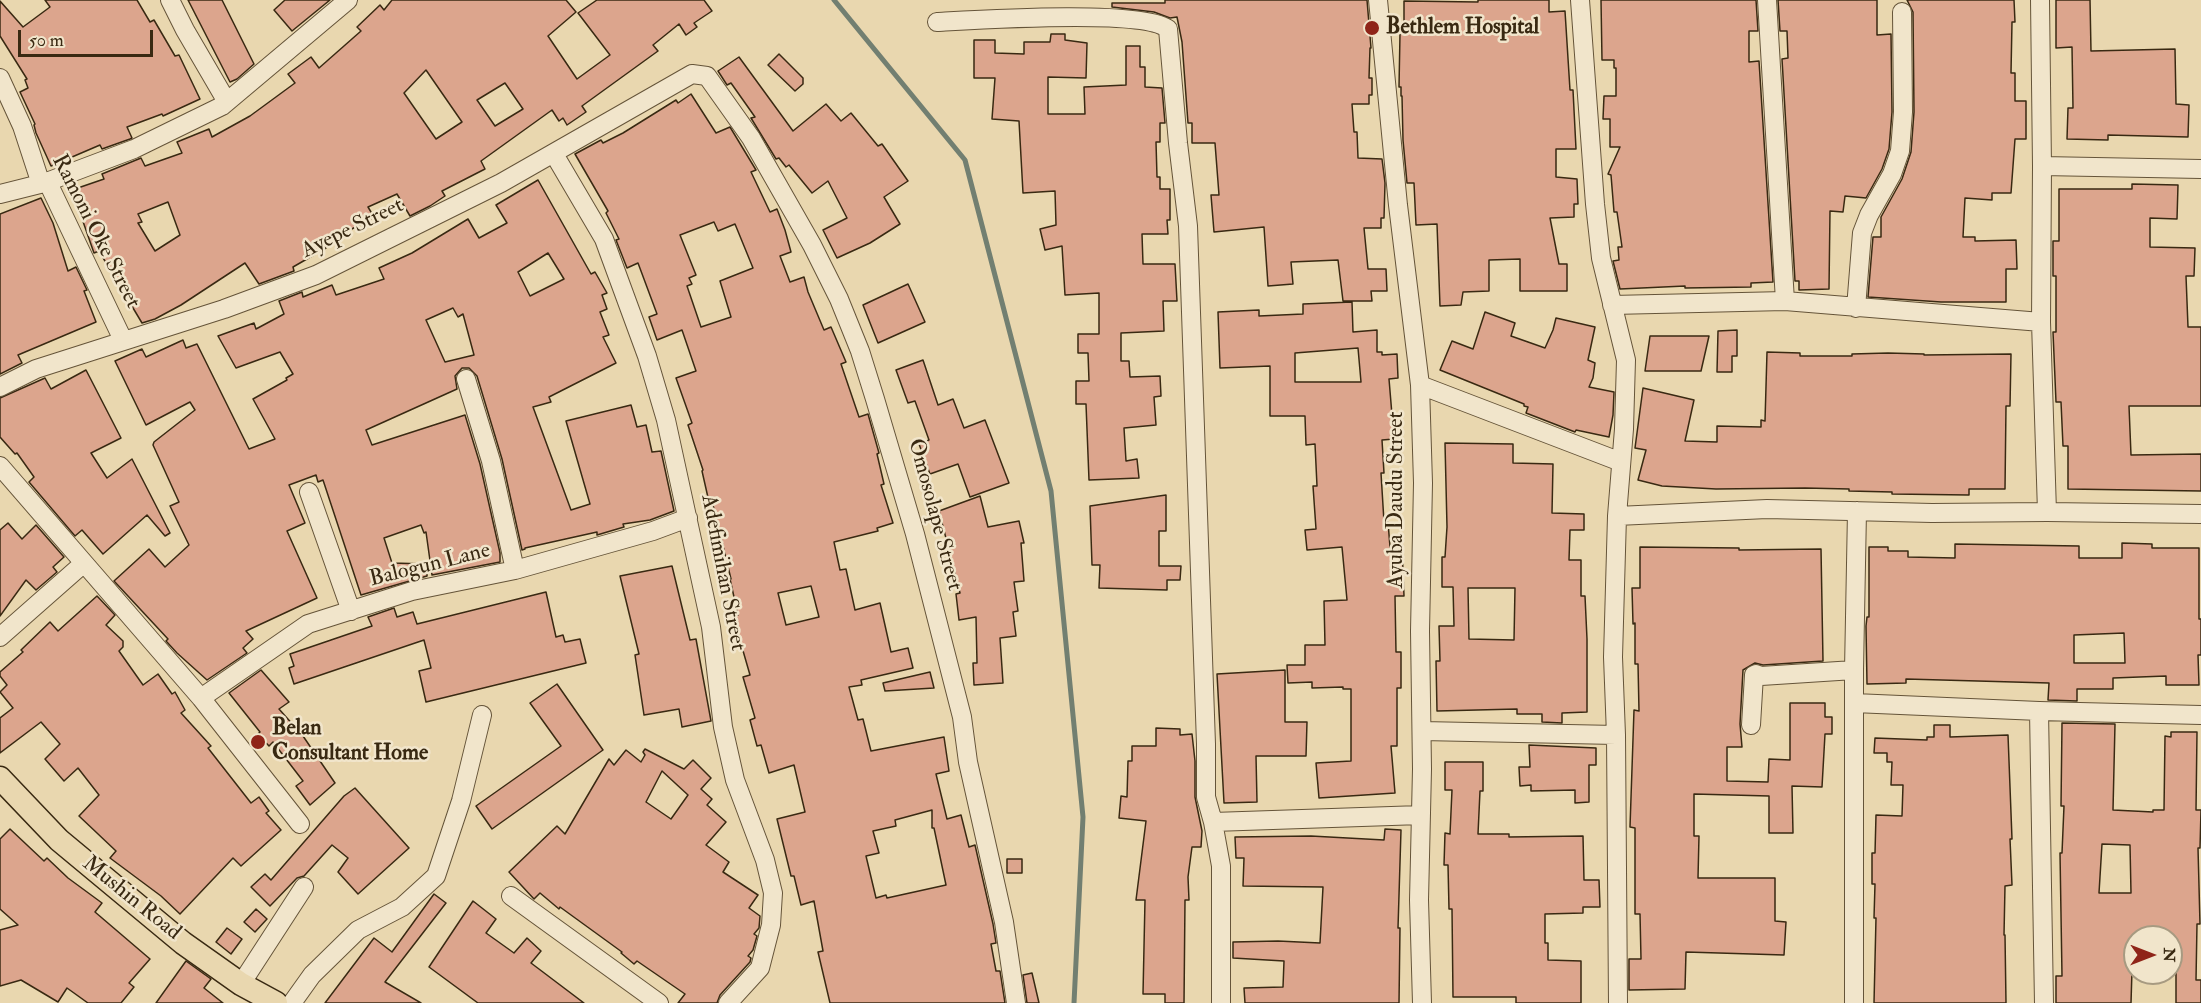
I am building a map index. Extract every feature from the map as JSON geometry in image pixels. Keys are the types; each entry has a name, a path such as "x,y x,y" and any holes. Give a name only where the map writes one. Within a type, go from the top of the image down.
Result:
{"main road":[{"name":"Mushin Road","path":"0,778 59,840 183,943 241,984 276,1003"}],"street":[{"path":"170,0 227,102"},
{"path":"0,194 44,183 134,149 222,106 348,0"},
{"name":"Ayuba Daudu Street","path":"1378,0 1398,205 1420,385 1423,483 1419,900 1422,1003"},
{"path":"1580,0 1601,258 1626,360 1624,429 1617,516 1613,657 1616,735 1618,1003"},
{"path":"1767,0 1785,301"},
{"path":"2040,0 2041,322 2047,512"},
{"path":"1856,308 1862,233 1869,215 1892,174 1900,151 1903,112 1902,12"},
{"path":"937,22 996,18 1109,19 1157,22 1168,29 1188,225 1206,797 1214,822 1221,866 1221,1003"},
{"name":"Ayepe Street","path":"0,387 36,369 224,309 316,275 501,183 692,74 707,76"},
{"name":"Omosolape Street","path":"707,76 751,138 812,245 839,299 876,399 915,534 962,717 968,762 1004,922 1016,1003"},
{"name":"Ramoni Oke Street","path":"0,78 22,126 39,178 50,187 123,340"},
{"name":"Adefimihan Street","path":"554,154 603,239 647,356 663,410 711,627 723,727 735,780 765,860 773,893 771,925 760,968 728,1003"},
{"path":"2042,165 2201,169"},
{"path":"1612,305 1785,301 2041,322"},
{"path":"466,379 491,461 515,570"},
{"path":"1420,385 1621,462"},
{"path":"0,466 201,698 300,824"},
{"path":"309,492 351,611"},
{"path":"1617,516 1767,509 1932,513 2201,514"},
{"path":"1854,1003 1854,670 1857,511"},
{"name":"Balogun Lane","path":"201,698 308,624 412,591 515,570 653,531 688,518"},
{"path":"0,637 84,563"},
{"path":"1751,725 1754,675 1854,670"},
{"path":"1854,703 2201,715"},
{"path":"2039,711 2044,1003"},
{"path":"292,1003 312,975 358,930 402,907 436,876 461,801 482,715"},
{"path":"1422,732 1616,735"},
{"path":"1214,822 1421,815"},
{"path":"241,984 304,887"},
{"path":"511,896 659,1003"}],"building":[{"path":"45,0 137,0 150,22 154,20 175,56 179,55 200,99 163,116 162,114 127,127 132,138 130,139 102,149 100,145 51,166 20,92 28,88 25,80 27,79 0,36 0,1 23,27 50,7"},
{"path":"188,0 222,0 254,64 237,79 230,82"},
{"path":"285,0 330,0 292,31 274,10"},
{"path":"392,0 566,0 576,12 548,36 577,79 610,55 578,13 597,0 704,0 712,11 694,23 697,27 686,35 679,24 653,45 658,51 582,106 586,112 567,125 563,118 559,121 552,110 481,161 485,169 442,191 445,196 430,206 410,216 397,194 368,207 374,217 324,244 326,248 293,267 294,271 259,284 245,263 181,305 155,319 142,323 99,251 94,253 72,190 104,179 102,174 141,158 145,166 182,153 177,142 209,129 212,137 250,116 295,83 288,74 311,57 319,68 361,31 357,27 380,5 384,10","holes":["426,70 462,122 436,139 404,93","505,83 523,109 495,126 477,100","168,202 180,235 155,251 138,223 142,222 138,214"]},
{"path":"1165,0 1367,0 1371,48 1369,78 1372,78 1372,95 1369,95 1369,104 1352,104 1354,132 1357,132 1358,158 1382,159 1385,183 1384,218 1381,218 1381,228 1364,228 1368,269 1386,269 1387,291 1371,291 1372,301 1343,301 1338,260 1291,262 1293,284 1268,286 1264,227 1214,232 1211,195 1219,195 1215,143 1192,143 1192,123 1188,123 1182,42 1177,17 1170,18 1154,12 1112,7 1112,3 1165,3"},
{"path":"1478,0 1549,0 1549,12 1565,11 1576,149 1556,149 1556,177 1577,179 1578,204 1574,204 1574,217 1550,218 1559,264 1567,264 1567,291 1520,291 1520,259 1489,260 1489,291 1463,292 1461,305 1440,306 1437,224 1416,225 1414,183 1407,183 1402,96 1401,87 1399,87 1400,34 1404,34 1404,1 1478,2"},
{"path":"1601,0 1756,0 1758,31 1749,31 1749,62 1759,61 1773,282 1751,283 1751,287 1685,288 1685,286 1620,289 1613,261 1619,260 1618,247 1622,247 1617,212 1614,212 1611,175 1608,174 1620,147 1610,147 1610,119 1603,119 1604,96 1616,96 1616,68 1614,68 1614,60 1602,60"},
{"path":"1778,0 1877,0 1877,35 1891,34 1892,112 1889,149 1882,169 1866,198 1845,196 1843,212 1830,211 1829,289 1799,290 1799,281 1795,281 1782,59 1788,58 1787,31 1780,31"},
{"path":"1907,0 2014,0 2015,22 2012,22 2011,73 2015,73 2015,101 2026,101 2026,139 2015,139 2011,193 1992,193 1992,200 1965,198 1963,237 1975,237 1975,241 2016,240 2017,269 2006,269 2006,302 1941,302 1868,297 1873,237 1881,237 1881,217 1902,179 1911,152 1914,112 1913,12"},
{"path":"2056,0 2090,0 2091,51 2175,49 2176,104 2189,105 2188,137 2108,135 2108,140 2067,139 2068,108 2073,108 2072,47 2056,48"},
{"path":"1051,34 1065,34 1065,40 1087,43 1086,78 1048,77 1048,114 1085,114 1084,87 1126,85 1126,46 1140,46 1140,67 1145,67 1145,87 1162,88 1165,123 1160,123 1160,142 1156,142 1157,177 1160,177 1160,189 1170,189 1170,220 1167,220 1168,234 1142,234 1143,264 1175,264 1177,301 1163,301 1164,331 1121,333 1121,361 1129,361 1130,377 1160,376 1161,396 1154,397 1156,425 1124,428 1126,461 1137,459 1139,478 1089,480 1086,404 1076,404 1076,381 1089,381 1088,353 1078,353 1078,334 1099,334 1099,293 1065,295 1062,246 1045,250 1040,229 1056,225 1055,191 1023,193 1019,121 992,119 995,78 974,78 974,40 995,40 995,53 1024,54 1024,42 1050,42"},
{"path":"779,54 803,78 803,84 795,91 768,65"},
{"path":"739,57 793,131 826,104 841,121 851,113 878,146 882,144 908,181 884,197 900,224 870,243 837,258 823,230 847,218 828,181 812,193 789,165 786,167 779,158 776,159 751,118 755,117 731,83 727,85 718,71"},
{"path":"691,94 716,133 730,127 756,170 751,172 770,212 777,209 791,252 780,256 790,282 804,277 824,330 831,327 846,362 841,364 859,417 868,414 879,453 877,454 884,484 881,485 893,523 877,528 878,531 834,542 840,570 846,569 855,610 880,603 891,652 908,648 913,668 861,680 862,685 849,687 858,720 863,719 871,751 944,737 949,771 936,774 947,819 961,815 969,847 975,845 993,924 996,943 991,944 996,971 1000,971 1005,1003 830,1003 818,952 823,951 814,901 801,905 794,876 791,876 777,819 805,812 794,765 769,773 761,745 757,746 750,720 755,718 743,677 750,675 733,616 738,615 731,579 712,501 709,502 703,470 688,425 692,423 676,378 696,371 682,330 657,340 649,317 657,314 638,263 627,268 616,240 619,239 606,213 608,211 575,154 601,140 603,143 623,133 676,100 678,103","holes":["714,222 718,231 735,224 753,268 720,281 731,317 701,327 687,286 692,284 689,278 696,275 680,235","811,586 819,617 786,625 778,593","932,810 932,828 934,828 946,885 887,898 886,895 876,898 866,856 879,853 873,831 896,826 895,820"]},
{"path":"538,180 591,274 595,272 607,293 602,295 607,309 600,312 609,335 603,337 616,363 549,397 551,402 533,407 571,510 590,504 566,421 631,405 637,427 646,425 652,452 661,451 674,511 650,520 623,524 624,527 597,535 597,532 522,550 502,459 477,376 469,368 462,368 455,376 457,389 366,430 372,445 465,415 480,464 500,562 432,575 426,532 424,533 421,525 384,538 392,563 427,564 427,576 361,595 323,480 318,482 316,475 289,485 305,523 287,531 317,598 246,631 253,639 243,648 247,653 207,680 177,653 166,641 168,639 114,581 149,549 165,567 189,545 170,506 179,502 153,445 195,410 190,402 146,425 115,361 142,349 146,357 183,340 186,348 197,344 249,449 275,439 253,399 287,380 286,378 293,374 280,352 236,368 218,336 254,323 256,329 284,314 279,301 302,292 303,297 332,285 336,295 384,279 379,268 412,253 468,219 479,238 507,223 496,205","holes":["548,253 564,279 530,296 518,272","453,308 458,317 463,314 474,355 445,362 426,320"]},
{"path":"2132,184 2178,185 2177,219 2150,218 2150,247 2195,248 2194,276 2186,276 2188,327 2201,327 2201,406 2129,406 2131,455 2201,454 2201,491 2068,489 2068,446 2063,446 2061,402 2056,402 2053,332 2056,332 2056,276 2053,276 2053,241 2059,241 2059,189 2132,189"},
{"path":"41,198 53,223 68,271 76,267 87,290 84,291 96,322 18,355 22,363 0,374 0,214"},
{"path":"908,284 925,322 878,343 863,305"},
{"path":"1352,302 1353,332 1377,330 1377,352 1382,352 1382,355 1397,354 1398,378 1389,379 1394,439 1382,440 1384,473 1381,473 1384,522 1388,522 1390,547 1402,547 1404,596 1395,596 1396,652 1401,652 1401,688 1397,688 1397,746 1391,746 1395,793 1319,798 1316,763 1351,761 1351,689 1312,688 1312,682 1288,683 1287,665 1305,665 1305,645 1325,645 1324,601 1347,600 1342,547 1307,550 1305,530 1316,529 1313,486 1317,486 1315,444 1306,445 1305,416 1270,416 1270,366 1220,368 1218,312 1259,310 1259,316 1303,314 1303,304","holes":["1358,348 1361,382 1295,382 1295,353"]},
{"path":"1485,312 1515,323 1511,336 1545,348 1556,318 1595,327 1588,360 1595,363 1589,387 1614,392 1609,437 1576,430 1575,432 1526,413 1528,407 1524,404 1440,370 1452,341 1473,349"},
{"path":"1737,330 1737,356 1732,356 1732,372 1717,372 1718,331"},
{"path":"1650,336 1709,336 1701,371 1645,371"},
{"path":"1767,352 1800,353 1800,356 1888,353 2011,354 2010,406 2006,406 2005,489 1969,489 1969,495 1892,494 1892,492 1849,491 1849,489 1716,489 1662,486 1638,480 1646,450 1635,448 1643,388 1694,400 1685,441 1717,442 1717,426 1761,427 1761,420 1765,421"},
{"path":"923,360 938,405 953,399 964,428 985,420 1009,483 970,497 958,464 930,474 919,444 929,440 915,401 908,403 896,370"},
{"path":"86,370 121,438 91,453 107,478 132,459 170,533 165,536 147,515 103,554 82,530 75,536 29,482 34,477 17,453 15,454 0,437 0,398 45,378 51,389"},
{"path":"1445,443 1513,444 1513,463 1553,464 1552,513 1584,514 1584,530 1570,530 1569,560 1581,560 1581,596 1585,596 1587,639 1587,712 1562,713 1562,723 1542,722 1542,714 1517,714 1517,709 1437,711 1436,661 1440,661 1439,626 1454,626 1453,587 1442,587 1442,557 1445,557 1447,527","holes":["1468,588 1515,588 1514,640 1469,639"]},
{"path":"1166,495 1166,531 1159,531 1159,566 1181,566 1180,580 1167,580 1167,590 1099,588 1100,565 1092,565 1090,506"},
{"path":"980,496 988,527 1019,521 1024,543 1021,543 1024,581 1014,582 1018,611 1013,612 1016,636 1000,638 1003,683 974,685 973,663 977,663 976,617 959,620 956,594 960,593 939,511"},
{"path":"8,523 22,539 36,525 64,557 53,567 57,572 36,590 26,580 0,616 0,530"},
{"path":"2122,543 2152,544 2152,548 2199,548 2201,655 2198,655 2199,685 2166,685 2166,676 2113,678 2113,689 2077,689 2077,701 2048,700 2049,683 1906,679 1906,683 1867,684 1866,626 1867,617 1869,617 1869,547 1888,547 1888,551 1908,551 1908,557 1955,558 1955,544 2079,546 2079,558 2122,558","holes":["2124,633 2125,663 2074,663 2074,635"]},
{"path":"1640,547 1739,548 1739,550 1821,549 1823,661 1763,665 1755,663 1743,670 1740,724 1742,747 1727,747 1727,781 1768,782 1769,759 1790,760 1790,703 1825,703 1825,717 1832,717 1832,734 1825,734 1822,787 1792,786 1793,833 1769,833 1769,796 1694,794 1694,836 1699,836 1698,878 1775,878 1775,921 1786,922 1784,955 1686,952 1685,989 1629,990 1629,959 1641,959 1640,914 1635,914 1635,828 1630,827 1634,710 1639,711 1632,588 1640,588"},
{"path":"672,566 690,640 696,639 711,721 682,727 679,709 644,715 635,655 639,654 620,576"},
{"path":"546,592 556,637 563,635 565,642 580,639 586,663 426,702 419,671 431,668 424,640 294,684 289,668 294,666 290,654 372,626 368,617 394,608 397,617 413,612 417,624"},
{"path":"97,596 115,615 106,625 123,641 123,647 119,651 143,685 158,674 172,694 175,692 185,710 181,713 211,746 208,748 251,803 259,797 269,811 266,813 281,830 241,866 233,858 180,914 161,896 110,858 116,851 79,816 99,795 78,768 64,781 45,759 60,744 41,722 0,753 0,718 13,708 0,692 7,685 0,676 0,672 23,652 21,650 50,622 58,631"},
{"path":"261,670 289,702 279,709 303,736 335,783 310,805 296,786 303,781 273,742 269,746 258,734 260,732 229,693"},
{"path":"1285,670 1285,722 1307,722 1306,756 1256,756 1257,802 1224,803 1217,674"},
{"path":"930,672 934,688 885,691 883,683"},
{"path":"557,684 603,750 492,829 476,806 561,746 530,703"},
{"path":"2062,723 2115,724 2113,810 2153,812 2153,810 2164,810 2165,736 2171,737 2171,732 2197,732 2196,810 2201,810 2200,848 2198,848 2200,924 2197,924 2196,980 2201,980 2201,1003 2176,1003 2176,985 2183,985 2183,925 2123,925 2123,985 2132,985 2131,1003 2056,1003 2056,976 2062,976 2060,853 2062,853 2064,806 2061,806","holes":["2102,844 2130,845 2131,893 2099,893"]},
{"path":"1934,725 1950,725 1950,737 2008,735 2012,885 2005,886 2006,1003 1874,1003 1876,918 1874,918 1875,884 1872,884 1872,853 1875,853 1876,815 1902,816 1903,785 1891,785 1892,762 1887,762 1887,753 1874,753 1875,738 1927,740 1927,737 1934,737"},
{"path":"1156,728 1180,729 1180,735 1192,734 1195,761 1195,797 1202,831 1201,847 1192,847 1188,877 1189,900 1185,900 1184,1003 1165,1003 1165,994 1143,994 1145,900 1136,900 1146,821 1119,818 1121,796 1127,797 1128,761 1132,761 1132,746 1156,746"},
{"path":"1529,745 1596,748 1596,765 1589,765 1589,802 1575,803 1575,790 1531,791 1531,785 1520,786 1519,767 1530,767"},
{"path":"645,749 684,769 693,760 711,778 701,789 712,799 707,805 726,822 706,845 729,862 723,872 758,895 749,908 760,916 759,928 754,934 757,936 753,950 748,956 751,958 750,962 720,995 717,1003 678,1003 685,994 637,961 634,964 622,952 560,907 559,909 540,893 534,899 509,872 557,826 565,834 609,759 614,765 626,750 641,762 645,755 643,752","holes":["662,771 688,795 671,819 646,802"]},
{"path":"1445,762 1483,762 1483,791 1480,791 1478,834 1509,834 1509,837 1583,836 1584,880 1599,880 1600,907 1583,907 1583,913 1545,914 1545,943 1548,943 1548,960 1581,961 1581,1003 1516,1003 1516,997 1453,997 1452,909 1449,909 1448,865 1444,865 1445,833 1450,834 1452,790 1445,790"},
{"path":"355,788 409,848 358,894 338,872 348,858 332,845 304,876 297,878 270,906 251,887 265,874 271,880 344,796"},
{"path":"10,829 44,861 47,858 68,878 102,903 95,912 150,959 129,983 134,987 121,1003 88,1003 67,988 58,1002 21,980 0,986 0,930 18,925 0,909 0,839"},
{"path":"1385,829 1401,830 1398,928 1400,928 1399,1003 1245,1003 1244,988 1283,987 1284,961 1233,958 1233,942 1320,943 1323,887 1243,886 1244,858 1236,858 1235,837 1311,836 1384,840"},
{"path":"1007,859 1022,859 1022,873 1007,873"},
{"path":"434,894 446,903 385,982 421,1003 325,1003 374,938 392,952"},
{"path":"473,901 496,919 486,933 514,953 527,938 541,951 531,963 584,1003 478,1003 429,967"},
{"path":"256,909 267,919 255,932 244,922"},
{"path":"227,928 242,939 231,954 216,942"},
{"path":"186,961 211,979 204,988 223,1003 156,1003"},
{"path":"1032,973 1039,1003 1027,1003 1023,975"}],"waterway":[{"path":"834,0 965,160 1051,491 1083,817 1074,1003"}],"place":[{"name":"Bethlem Hospital","path":"1372,28"},
{"name":"Belan Consultant Home","path":"258,742"}]}
